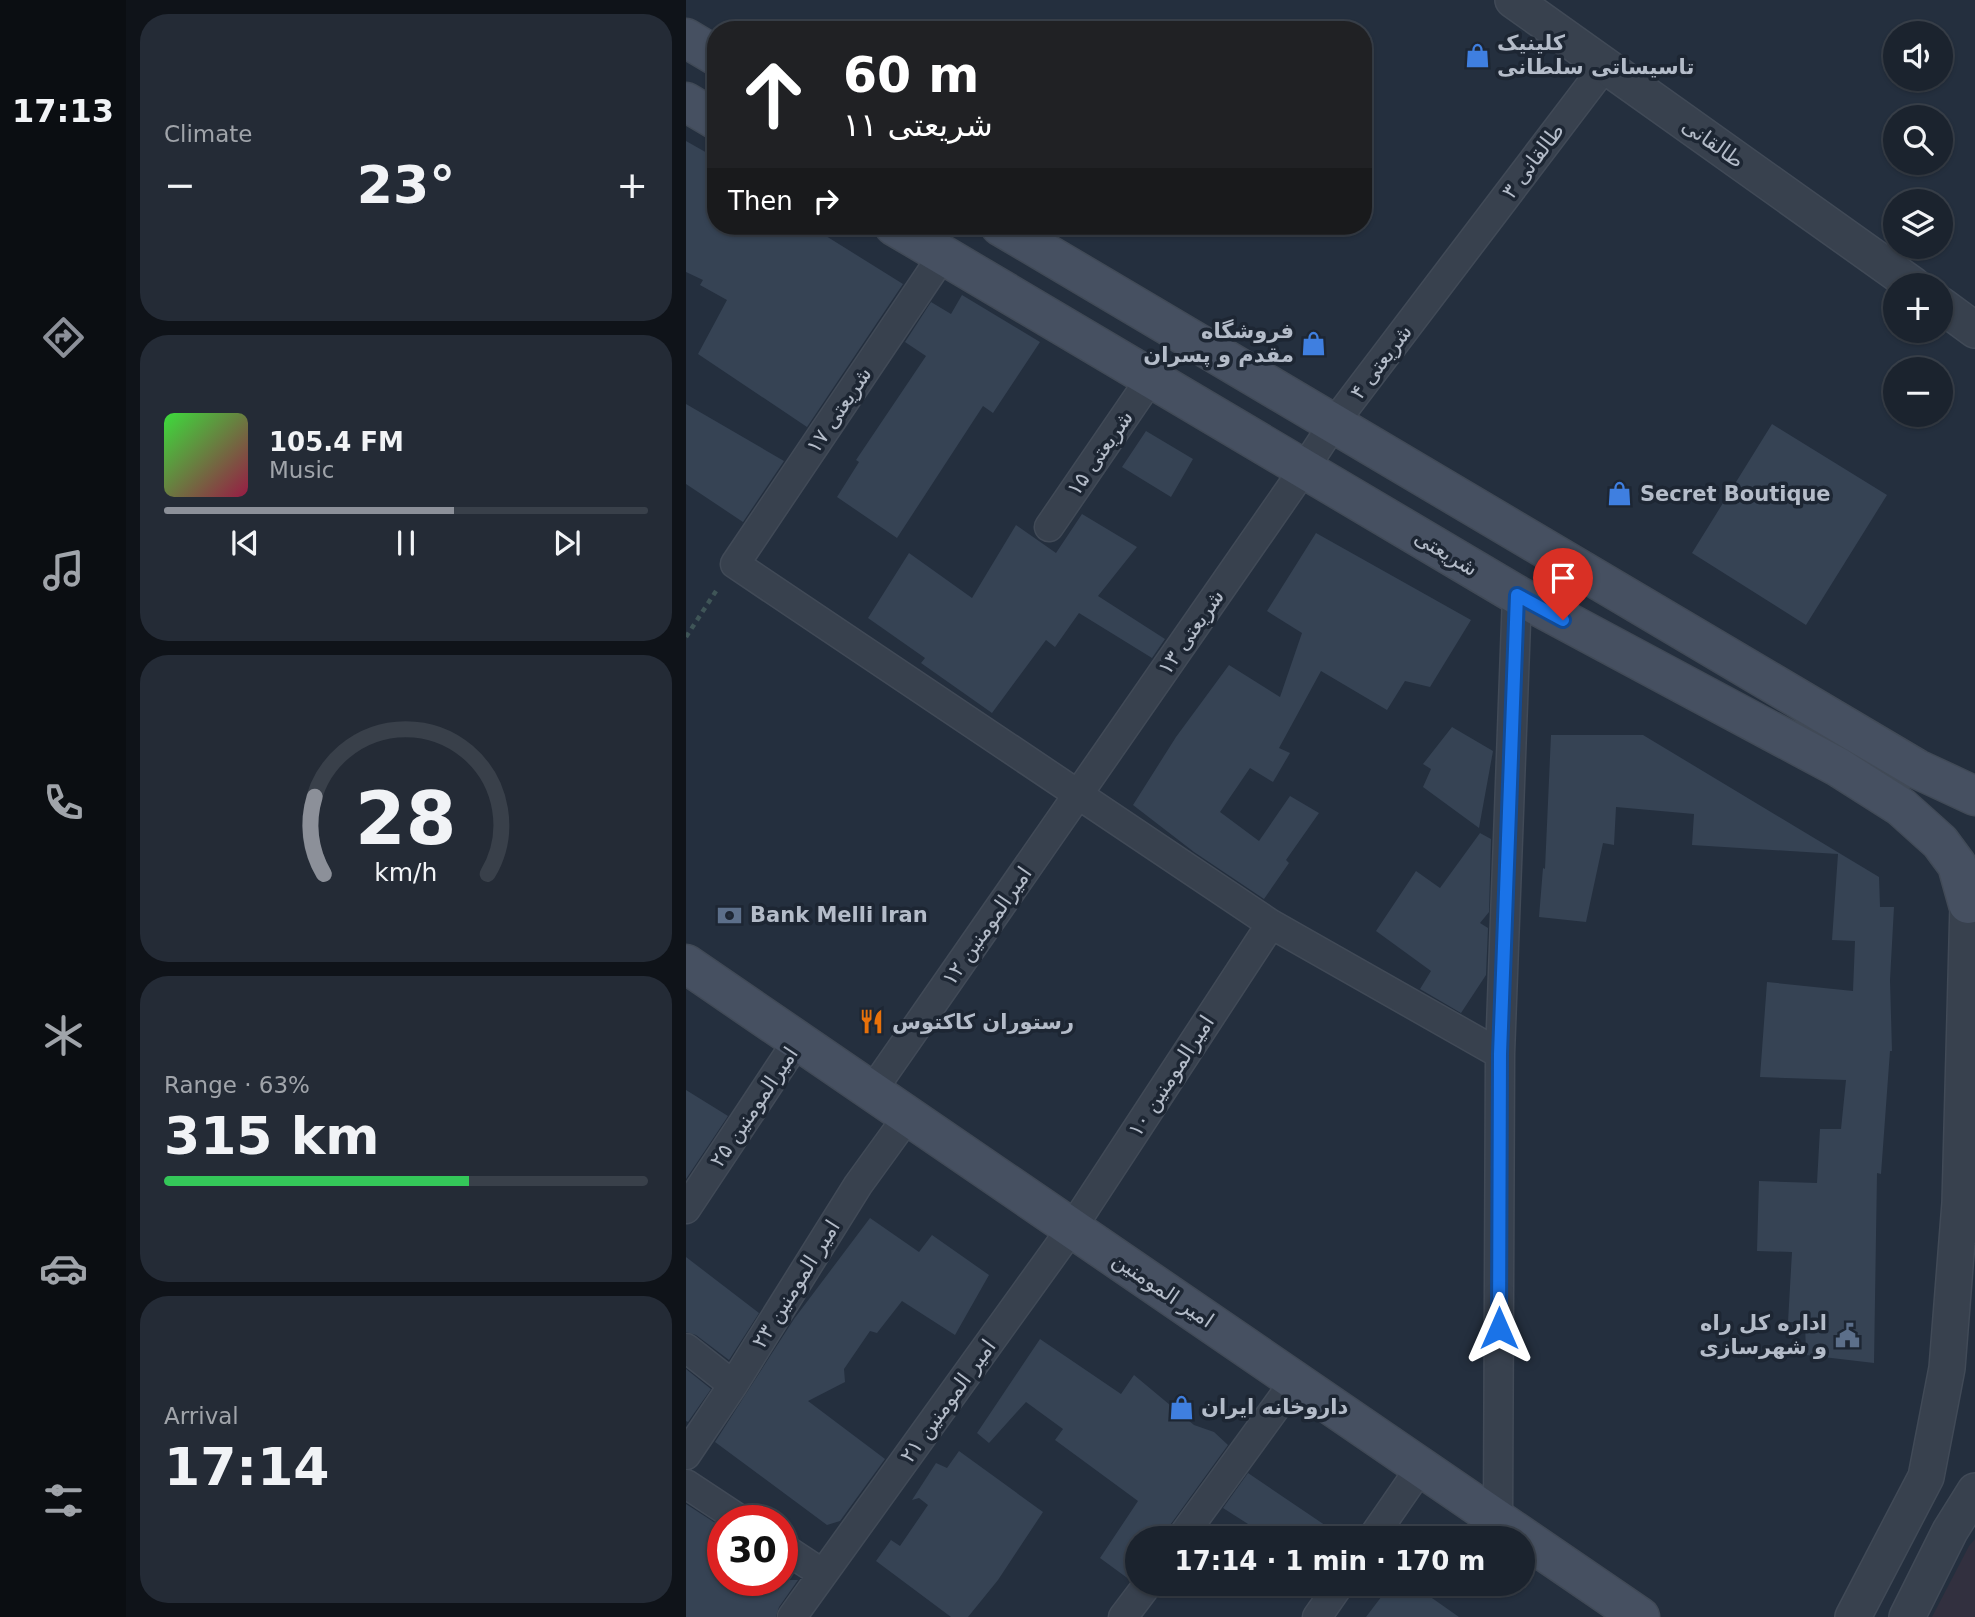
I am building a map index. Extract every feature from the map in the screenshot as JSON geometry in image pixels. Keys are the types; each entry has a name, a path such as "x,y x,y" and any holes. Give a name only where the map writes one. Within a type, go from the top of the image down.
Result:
{"main road":[{"path":"686,38 707,51"},
{"path":"686,103 707,115"},
{"name":"شریعتی","path":"909,235 1517,595 1838,767 1901,807 1940,842 1957,865 1972,897"},
{"path":"1015,235 1917,769 1975,796"},
{"path":"1901,807 1917,769"},
{"name":"امیر المومنین","path":"686,964 1498,1520 1623,1612"}],"street":[{"name":"طالقانی","path":"1513,0 1896,273"},
{"name":"طالقانی ۳","path":"1461,257 1605,66"},
{"name":"شریعتی ۱۷","path":"734,564 943,255"},
{"name":"شریعتی ۴","path":"1304,469 1334,424 1461,257"},
{"path":"1953,314 1975,330"},
{"name":"شریعتی ۱۵","path":"1049,527 1151,378"},
{"name":"شریعتی ۱۳","path":"1078,795 1304,469"},
{"path":"734,564 1271,924 1500,1054"},
{"path":"1498,1520 1500,1054 1517,595"},
{"name":"امیرالمومنین ۱۲","path":"872,1091 1078,795"},
{"path":"1853,1617 1926,1477 1947,1368 1960,1203 1972,897"},
{"name":"امیرالمومنین ۱۰","path":"1072,1228 1271,924"},
{"name":"امیرالمومنین ۲۵","path":"686,1209 798,1040"},
{"name":"امیر المومنین ۲۳","path":"686,1455 858,1185 908,1116"},
{"path":"1960,1203 1975,1237"},
{"name":"امیر المومنین ۲۱","path":"792,1617 1072,1228"},
{"path":"686,1348 733,1385"},
{"path":"1190,1526 1295,1381"},
{"path":"1380,1526 1421,1467"},
{"path":"686,1483 718,1505"},
{"path":"1908,1617 1950,1531 1975,1491"},
{"path":"798,1558 823,1574"},
{"path":"1123,1617 1138,1596"},
{"path":"1317,1617 1332,1596"}],"path":[{"path":"686,637 734,564"}],"shaded area":[{"path":"1975,1539 1975,1617 1932,1617 1969,1546"}],"building":[{"path":"686,141 707,153 707,235 827,235 903,284 807,427 698,354 727,300 700,285 703,280 686,272"},
{"path":"962,295 1040,342 993,413 983,406 897,538 837,497 859,462 856,460 926,356 905,342 931,302 951,314"},
{"path":"686,404 784,461 743,522 686,484"},
{"path":"1772,424 1887,495 1806,625 1692,553"},
{"path":"1146,431 1193,459 1171,497 1122,467"},
{"path":"1082,514 1137,547 1098,596 1165,639 1152,658 1079,613 1055,647 1046,640 992,713 921,663 925,658 868,618 909,553 972,598 1016,525 1056,553"},
{"path":"1316,533 1471,620 1430,687 1405,681 1387,710 1321,671 1279,748 1290,753 1273,782 1250,768 1220,812 1259,841 1290,796 1319,813 1286,860 1289,863 1264,899 1194,852 1133,805 1176,737 1229,665 1280,697 1302,633 1267,611"},
{"path":"1452,727 1493,751 1479,828 1423,787 1431,769 1423,764"},
{"path":"1551,735 1643,735 1879,877 1880,907 1894,907 1890,980 1892,1051 1881,1174 1877,1173 1874,1363 1806,1355 1805,1322 1788,1322 1792,1252 1757,1251 1759,1181 1817,1183 1820,1129 1841,1129 1846,1080 1760,1077 1767,982 1853,991 1855,941 1832,940 1838,854 1692,845 1694,814 1616,807 1614,845 1603,843 1586,922 1539,917 1543,868 1545,869"},
{"path":"1480,833 1491,839 1489,912 1480,923 1488,928 1486,975 1461,1013 1420,989 1431,971 1376,931 1416,871 1440,888"},
{"path":"686,1090 728,1116 686,1179"},
{"path":"870,1218 919,1252 932,1235 989,1275 955,1335 902,1301 877,1333 870,1331 844,1369 845,1382 808,1401 885,1459 840,1521 827,1525 715,1442 794,1319"},
{"path":"686,1257 759,1313 729,1360 696,1335 686,1332"},
{"path":"1040,1339 1121,1394 1134,1375 1194,1425 1214,1432 1228,1445 1169,1526 1125,1526 1125,1576 1100,1558 1138,1501 1055,1440 1063,1429 1026,1402 989,1443 977,1433"},
{"path":"686,1369 711,1389 688,1422 686,1421"},
{"path":"959,1451 1043,1512 998,1580 968,1617 951,1617 876,1561 891,1540 900,1546 928,1505 919,1498 912,1500 936,1463 947,1468"},
{"path":"1248,1473 1326,1526 1251,1526 1223,1508"},
{"path":"686,1504 707,1518 707,1596 787,1596 776,1617 686,1617"},
{"path":"1382,1596 1429,1596 1459,1617 1366,1617"}],"place":[{"name":"کلینیک تاسیساتی سلطانی","path":"1477,55"},
{"name":"فروشگاه مقدم و پسران","path":"1314,343"},
{"name":"Secret Boutique","path":"1620,494"},
{"name":"Bank Melli Iran","path":"730,915"},
{"name":"رستوران کاکتوس","path":"872,1022"},
{"name":"اداره کل راه و شهرسازی","path":"1847,1335"},
{"name":"داروخانه ایران","path":"1181,1407"}],"route":[{"path":"1499,1328 1500,1054 1517,595 1563,620"}]}
